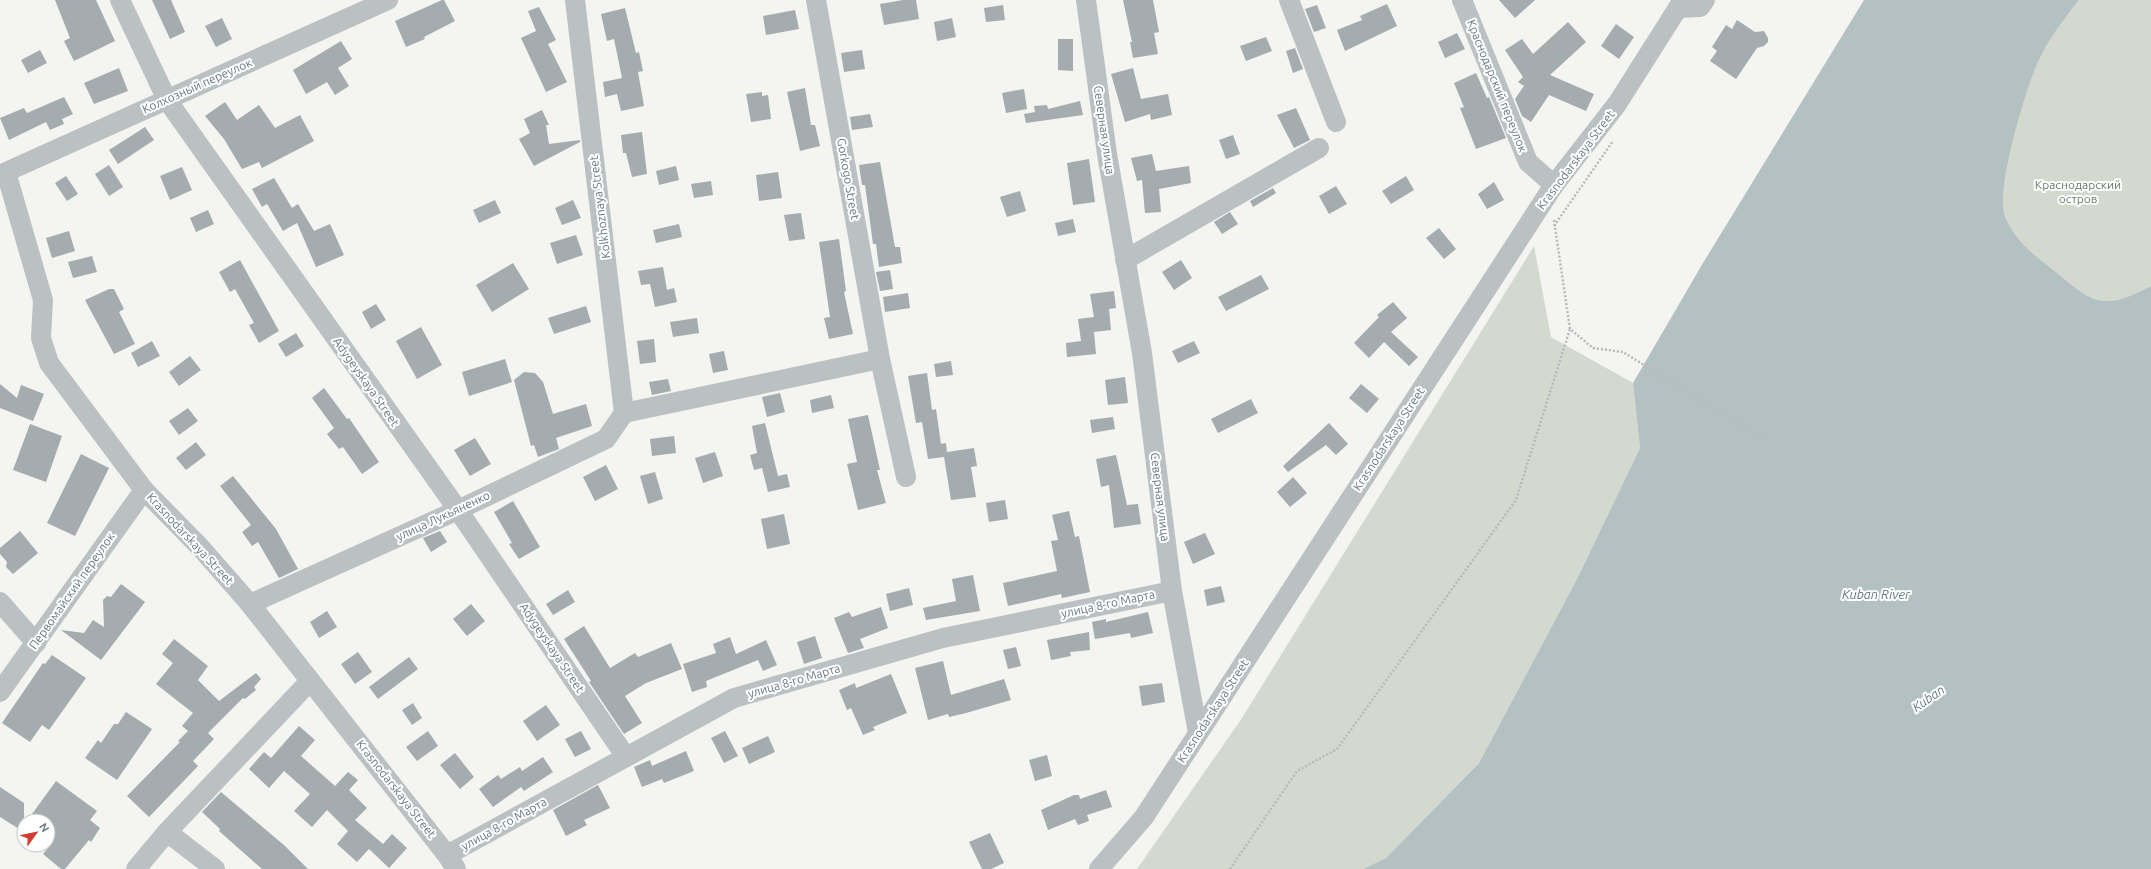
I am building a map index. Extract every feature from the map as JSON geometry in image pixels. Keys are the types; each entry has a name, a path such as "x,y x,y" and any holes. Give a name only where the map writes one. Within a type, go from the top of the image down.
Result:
{"street":[{"name":"Adygeyskaya Street","path":"120,0 166,100 458,510 626,757"},
{"name":"Колхозный переулок","path":"6,172 388,0"},
{"name":"Kolkhoznaya Street","path":"575,0 624,413"},
{"name":"Gorkogo Street","path":"816,0 880,359 906,477"},
{"name":"Северная улица","path":"1086,0 1107,154 1142,353 1172,591 1198,733"},
{"path":"1289,0 1336,122"},
{"name":"Краснодарский переулок","path":"1462,0 1528,162 1550,192"},
{"path":"1680,4 1700,7 1705,0"},
{"name":"Krasnodarskaya Street","path":"1099,869 1144,817 1550,192 1618,104 1680,4"},
{"path":"1125,260 1319,148"},
{"name":"Krasnodarskaya Street","path":"6,172 44,300 41,338 49,363 144,490 200,547 250,604 452,862"},
{"path":"624,413 880,359"},
{"name":"улица Лукьяненко","path":"250,604 458,510 606,439 624,413"},
{"name":"Первомайский переулок","path":"0,692 144,490"},
{"name":"улица 8-го Марта","path":"452,862 626,757 734,698 943,638 1172,591"},
{"path":"0,602 36,643"},
{"path":"136,869 167,832 310,681"},
{"path":"167,832 215,869"}],"path":[{"path":"1230,869 1297,771 1337,749 1516,500 1570,329 1554,226 1554,205 1550,192"},
{"path":"1570,329 1593,348 1624,352 1764,439"}],"green space":[{"name":"Краснодарский остров","path":"2079,0 2151,0 2151,286 2125,298 2114,301 2095,299 2085,294 2074,287 2029,250 2015,235 2010,226 2005,216 2003,203 2004,184 2008,161 2034,71 2048,43"},
{"path":"1534,246 1551,337 1633,383 1640,448 1577,579 1479,763 1386,858 1363,869 1137,869 1242,718"}],"water":[{"name":"Kuban River","path":"1864,0 2079,0 2048,43 2034,71 2008,161 2004,184 2003,203 2005,216 2015,235 2022,243 2074,287 2085,294 2095,299 2114,301 2125,298 2151,286 2151,869 1363,869 1386,858 1479,763 1577,579 1640,448 1633,383 1703,263"}],"building":[{"path":"55,0 96,0 115,41 74,61 64,41 70,38"},
{"path":"152,0 171,0 185,32 170,39"},
{"path":"444,0 455,21 424,37 425,39 406,47 395,21"},
{"path":"903,0 916,0 919,19 884,25 880,4"},
{"path":"1123,0 1153,0 1159,32 1154,33 1158,54 1133,58 1130,42 1132,42"},
{"path":"1499,0 1535,0 1515,18"},
{"path":"1387,4 1397,26 1345,51 1337,30 1362,20 1360,16"},
{"path":"1003,5 1005,20 986,22 984,8"},
{"path":"1317,5 1326,28 1314,32 1305,9"},
{"path":"539,7 556,40 548,44 567,82 546,92 521,38 536,31 528,11"},
{"path":"625,8 636,53 639,52 643,71 638,72 644,106 621,111 617,94 605,97 603,82 622,78 614,39 607,41 601,14"},
{"path":"795,10 799,29 766,35 763,16"},
{"path":"222,18 232,39 216,47 205,26"},
{"path":"952,18 956,37 937,41 934,22"},
{"path":"1737,20 1755,32 1764,31 1768,38 1768,42 1764,46 1757,48 1736,79 1710,61 1717,51 1712,47 1726,25 1732,29"},
{"path":"1568,22 1586,42 1550,75 1594,94 1586,111 1549,95 1531,122 1522,116 1515,99 1524,86 1518,82 1523,77 1505,50 1522,39 1533,54"},
{"path":"1616,24 1634,37 1619,59 1601,46"},
{"path":"1457,33 1465,49 1445,58 1438,42"},
{"path":"1266,37 1272,51 1246,61 1240,46"},
{"path":"1058,39 1073,39 1073,71 1058,70"},
{"path":"341,41 352,59 338,68 349,86 335,95 327,82 306,94 293,70"},
{"path":"1295,48 1303,69 1293,73 1286,51"},
{"path":"40,50 47,63 28,73 21,60"},
{"path":"862,50 865,69 844,72 841,53"},
{"path":"119,68 128,91 94,104 84,83"},
{"path":"1133,68 1141,99 1168,94 1172,115 1151,120 1150,114 1125,122 1111,74"},
{"path":"1476,73 1487,98 1489,97 1506,138 1476,149 1460,108 1464,107 1454,83"},
{"path":"805,88 811,125 815,125 820,146 800,151 787,92"},
{"path":"1024,89 1027,109 1006,113 1002,93"},
{"path":"762,92 762,96 768,95 771,119 751,122 746,94"},
{"path":"64,97 73,114 62,119 64,124 50,130 46,122 9,140 0,118 24,108 27,113"},
{"path":"1080,101 1083,115 1026,123 1024,114 1035,112 1034,106 1047,105 1048,109"},
{"path":"225,102 237,120 259,105 275,128 300,115 314,141 262,168 259,162 242,169 224,139 205,116"},
{"path":"1296,108 1310,140 1294,148 1277,115"},
{"path":"542,110 549,125 546,125 549,144 580,140 580,142 534,166 519,139 530,133 524,119"},
{"path":"870,114 873,127 852,130 850,117"},
{"path":"145,127 154,140 118,164 109,150"},
{"path":"642,132 647,174 632,177 626,153 623,153 621,135"},
{"path":"1233,135 1240,154 1226,159 1219,140"},
{"path":"1152,154 1156,171 1189,166 1191,183 1159,189 1161,212 1145,213 1142,180 1137,181 1131,158"},
{"path":"1089,159 1095,202 1073,205 1067,163"},
{"path":"880,162 895,247 900,247 902,263 879,267 876,244 873,244 865,185 862,185 859,165"},
{"path":"109,165 123,187 109,196 95,174"},
{"path":"676,166 679,180 659,185 656,171"},
{"path":"182,167 192,190 170,200 160,176"},
{"path":"778,172 782,198 759,201 756,175"},
{"path":"66,176 78,194 67,201 55,183"},
{"path":"1406,176 1414,190 1391,204 1382,191"},
{"path":"274,178 292,208 298,204 314,231 330,224 344,255 316,267 297,223 283,231 267,204 262,207 252,189"},
{"path":"711,181 713,195 694,198 691,184"},
{"path":"1494,182 1504,200 1487,209 1478,194"},
{"path":"1336,186 1347,204 1329,214 1319,196"},
{"path":"1273,188 1276,193 1253,207 1250,201"},
{"path":"1020,191 1026,211 1007,217 1000,197"},
{"path":"495,200 501,213 479,223 473,210"},
{"path":"573,200 581,218 562,225 555,208"},
{"path":"208,210 214,224 196,232 190,218"},
{"path":"1230,212 1238,224 1222,234 1214,222"},
{"path":"801,213 805,239 789,241 784,215"},
{"path":"1073,219 1076,232 1058,236 1055,223"},
{"path":"679,224 682,237 656,243 653,230"},
{"path":"1439,228 1456,249 1444,259 1426,238"},
{"path":"69,231 75,251 52,258 46,238"},
{"path":"576,235 583,255 557,264 550,243"},
{"path":"839,239 846,291 844,292 853,334 829,339 824,318 830,317 819,242"},
{"path":"92,256 97,272 73,278 68,262"},
{"path":"240,260 279,331 259,343 249,325 254,323 235,289 230,292 219,272"},
{"path":"1181,260 1192,278 1174,290 1162,272"},
{"path":"513,263 529,289 492,312 476,285"},
{"path":"663,267 667,290 674,288 677,302 655,307 650,284 641,285 638,271"},
{"path":"890,270 893,289 880,291 876,272"},
{"path":"1261,275 1269,289 1226,311 1218,297"},
{"path":"109,289 114,289 124,309 119,312 135,344 114,354 85,300"},
{"path":"1114,291 1116,308 1109,309 1111,330 1094,332 1096,354 1067,357 1066,343 1081,341 1078,319 1094,317 1090,294"},
{"path":"908,293 910,308 885,312 883,297"},
{"path":"1393,302 1407,318 1391,332 1418,357 1409,366 1384,342 1369,358 1354,343 1379,317 1377,315"},
{"path":"376,304 386,320 371,329 362,312"},
{"path":"586,306 591,322 554,334 548,318"},
{"path":"697,318 699,333 673,337 670,322"},
{"path":"421,327 442,365 417,379 396,341"},
{"path":"296,333 304,346 286,357 278,344"},
{"path":"654,339 656,362 640,364 637,341"},
{"path":"152,341 160,356 138,367 131,353"},
{"path":"1194,341 1200,353 1178,363 1172,351"},
{"path":"724,351 728,370 713,373 709,354"},
{"path":"190,356 201,370 179,386 169,372"},
{"path":"505,359 512,382 469,396 462,372"},
{"path":"951,361 953,375 936,377 934,364"},
{"path":"524,372 535,373 543,382 553,414 586,404 592,426 556,438 559,449 538,457 534,445 531,446 514,380"},
{"path":"927,373 932,410 936,409 941,444 946,443 947,452 974,448 977,466 971,467 976,497 951,500 944,457 928,459 922,422 916,423 908,376"},
{"path":"1125,377 1128,403 1108,405 1105,380"},
{"path":"668,379 671,391 652,395 649,382"},
{"path":"0,384 17,398 21,385 44,394 33,421 0,408"},
{"path":"1361,384 1379,399 1367,413 1349,398"},
{"path":"324,388 347,419 349,418 379,462 362,474 343,447 339,449 327,434 334,428 312,398"},
{"path":"780,393 785,412 767,417 762,397"},
{"path":"831,395 834,408 812,413 810,400"},
{"path":"1251,399 1258,413 1218,433 1211,419"},
{"path":"188,408 198,421 179,435 169,421"},
{"path":"868,415 880,470 877,470 886,503 858,510 847,464 857,462 848,419"},
{"path":"1113,417 1115,429 1092,433 1090,420"},
{"path":"765,423 778,476 787,474 790,487 768,492 762,468 754,470 750,455 757,453 752,426"},
{"path":"1329,423 1348,444 1336,455 1326,445 1288,472 1283,466"},
{"path":"30,424 62,436 46,482 13,470"},
{"path":"674,436 676,453 652,456 650,439"},
{"path":"475,438 491,464 470,476 454,450"},
{"path":"196,442 206,455 186,470 176,458"},
{"path":"715,452 723,476 703,483 695,458"},
{"path":"81,454 109,468 75,536 47,523"},
{"path":"1116,455 1127,505 1138,504 1141,524 1114,528 1109,485 1101,487 1096,459"},
{"path":"606,465 618,489 595,501 583,477"},
{"path":"655,472 663,499 648,504 640,476"},
{"path":"233,476 276,529 298,569 279,578 258,542 252,546 242,532 251,525 220,486"},
{"path":"1293,477 1307,493 1290,507 1277,492"},
{"path":"1005,500 1008,519 989,522 986,503"},
{"path":"513,501 540,547 519,559 509,544 512,543 494,512"},
{"path":"1069,511 1075,537 1079,536 1090,592 1062,598 1061,594 1008,606 1003,583 1057,571 1051,541 1058,540 1052,515"},
{"path":"784,514 790,544 767,549 761,519"},
{"path":"20,531 38,553 13,574 6,567 7,562 0,554 0,548"},
{"path":"440,531 447,542 431,552 423,538"},
{"path":"1205,533 1215,554 1193,564 1184,542"},
{"path":"973,575 980,611 926,620 923,608 956,601 952,579"},
{"path":"121,584 145,602 101,660 61,630 84,633 93,620 104,627 103,600 107,596 111,597"},
{"path":"1221,586 1225,602 1207,606 1204,590"},
{"path":"909,588 913,605 890,611 886,594"},
{"path":"568,590 575,602 553,615 546,604"},
{"path":"471,604 485,621 467,636 453,619"},
{"path":"881,607 888,628 860,639 864,648 848,653 834,618 849,612 852,617"},
{"path":"327,611 337,627 319,638 310,622"},
{"path":"1148,612 1153,633 1131,638 1130,633 1095,639 1092,622 1106,619 1106,622"},
{"path":"584,626 610,668 635,653 638,657 671,643 682,669 646,683 625,696 642,723 624,734 589,682 591,681 564,639"},
{"path":"1089,632 1090,650 1070,652 1071,656 1051,660 1047,640"},
{"path":"815,636 822,658 804,664 797,642"},
{"path":"730,637 736,654 766,640 777,665 763,671 758,660 706,681 707,687 692,692 683,664 716,653 713,644"},
{"path":"174,639 208,666 198,680 219,701 256,673 261,679 254,687 256,690 245,699 243,698 208,733 214,739 193,761 198,766 149,817 127,796 180,742 178,741 188,731 182,726 193,713 156,684 173,663 162,654"},
{"path":"1016,647 1021,666 1008,669 1003,650"},
{"path":"358,652 372,672 355,684 341,664"},
{"path":"52,655 86,678 49,730 42,725 30,742 2,723 43,663 45,664"},
{"path":"409,657 418,669 378,699 369,687"},
{"path":"943,661 951,695 1004,679 1011,700 966,713 949,717 948,714 928,720 915,668"},
{"path":"891,674 907,713 873,727 875,730 863,735 851,708 847,710 839,690 855,683 856,688"},
{"path":"1162,683 1165,702 1142,706 1139,686"},
{"path":"413,703 422,718 412,725 402,710"},
{"path":"546,705 560,725 537,741 523,721"},
{"path":"126,712 152,729 117,780 85,758 98,740 101,743 114,724 118,724"},
{"path":"299,726 315,740 301,756 335,786 348,772 358,780 349,790 367,808 355,820 383,844 392,834 407,848 389,868 369,849 357,862 337,844 348,831 327,810 312,827 294,811 310,794 284,771 269,788 249,769 264,752 271,758"},
{"path":"428,731 438,746 417,761 406,747"},
{"path":"581,731 591,749 575,757 565,739"},
{"path":"725,731 738,756 724,763 711,738"},
{"path":"768,736 775,752 749,764 742,748"},
{"path":"686,751 694,771 664,783 662,779 642,787 634,767 650,760 652,766"},
{"path":"455,753 474,777 460,789 440,765"},
{"path":"1047,755 1052,776 1035,781 1029,760"},
{"path":"543,757 553,772 524,791 521,787 493,807 479,789 498,775 501,779 520,767 522,771"},
{"path":"56,781 97,811 90,820 100,828 91,842 89,840 65,869 61,869 43,854 56,853 56,813 33,813"},
{"path":"598,785 610,808 584,820 587,825 566,836 553,810"},
{"path":"0,787 24,803 24,813 16,813 16,827 0,817"},
{"path":"1106,790 1112,807 1087,815 1089,821 1078,825 1075,819 1048,830 1041,810 1074,795 1079,795 1080,799"},
{"path":"221,792 285,846 308,869 262,869 219,831 220,829 202,812"},
{"path":"990,833 1004,863 991,869 982,869 969,842"}],"water label":[{"name":"Kuban","path":"1928,698"}]}
